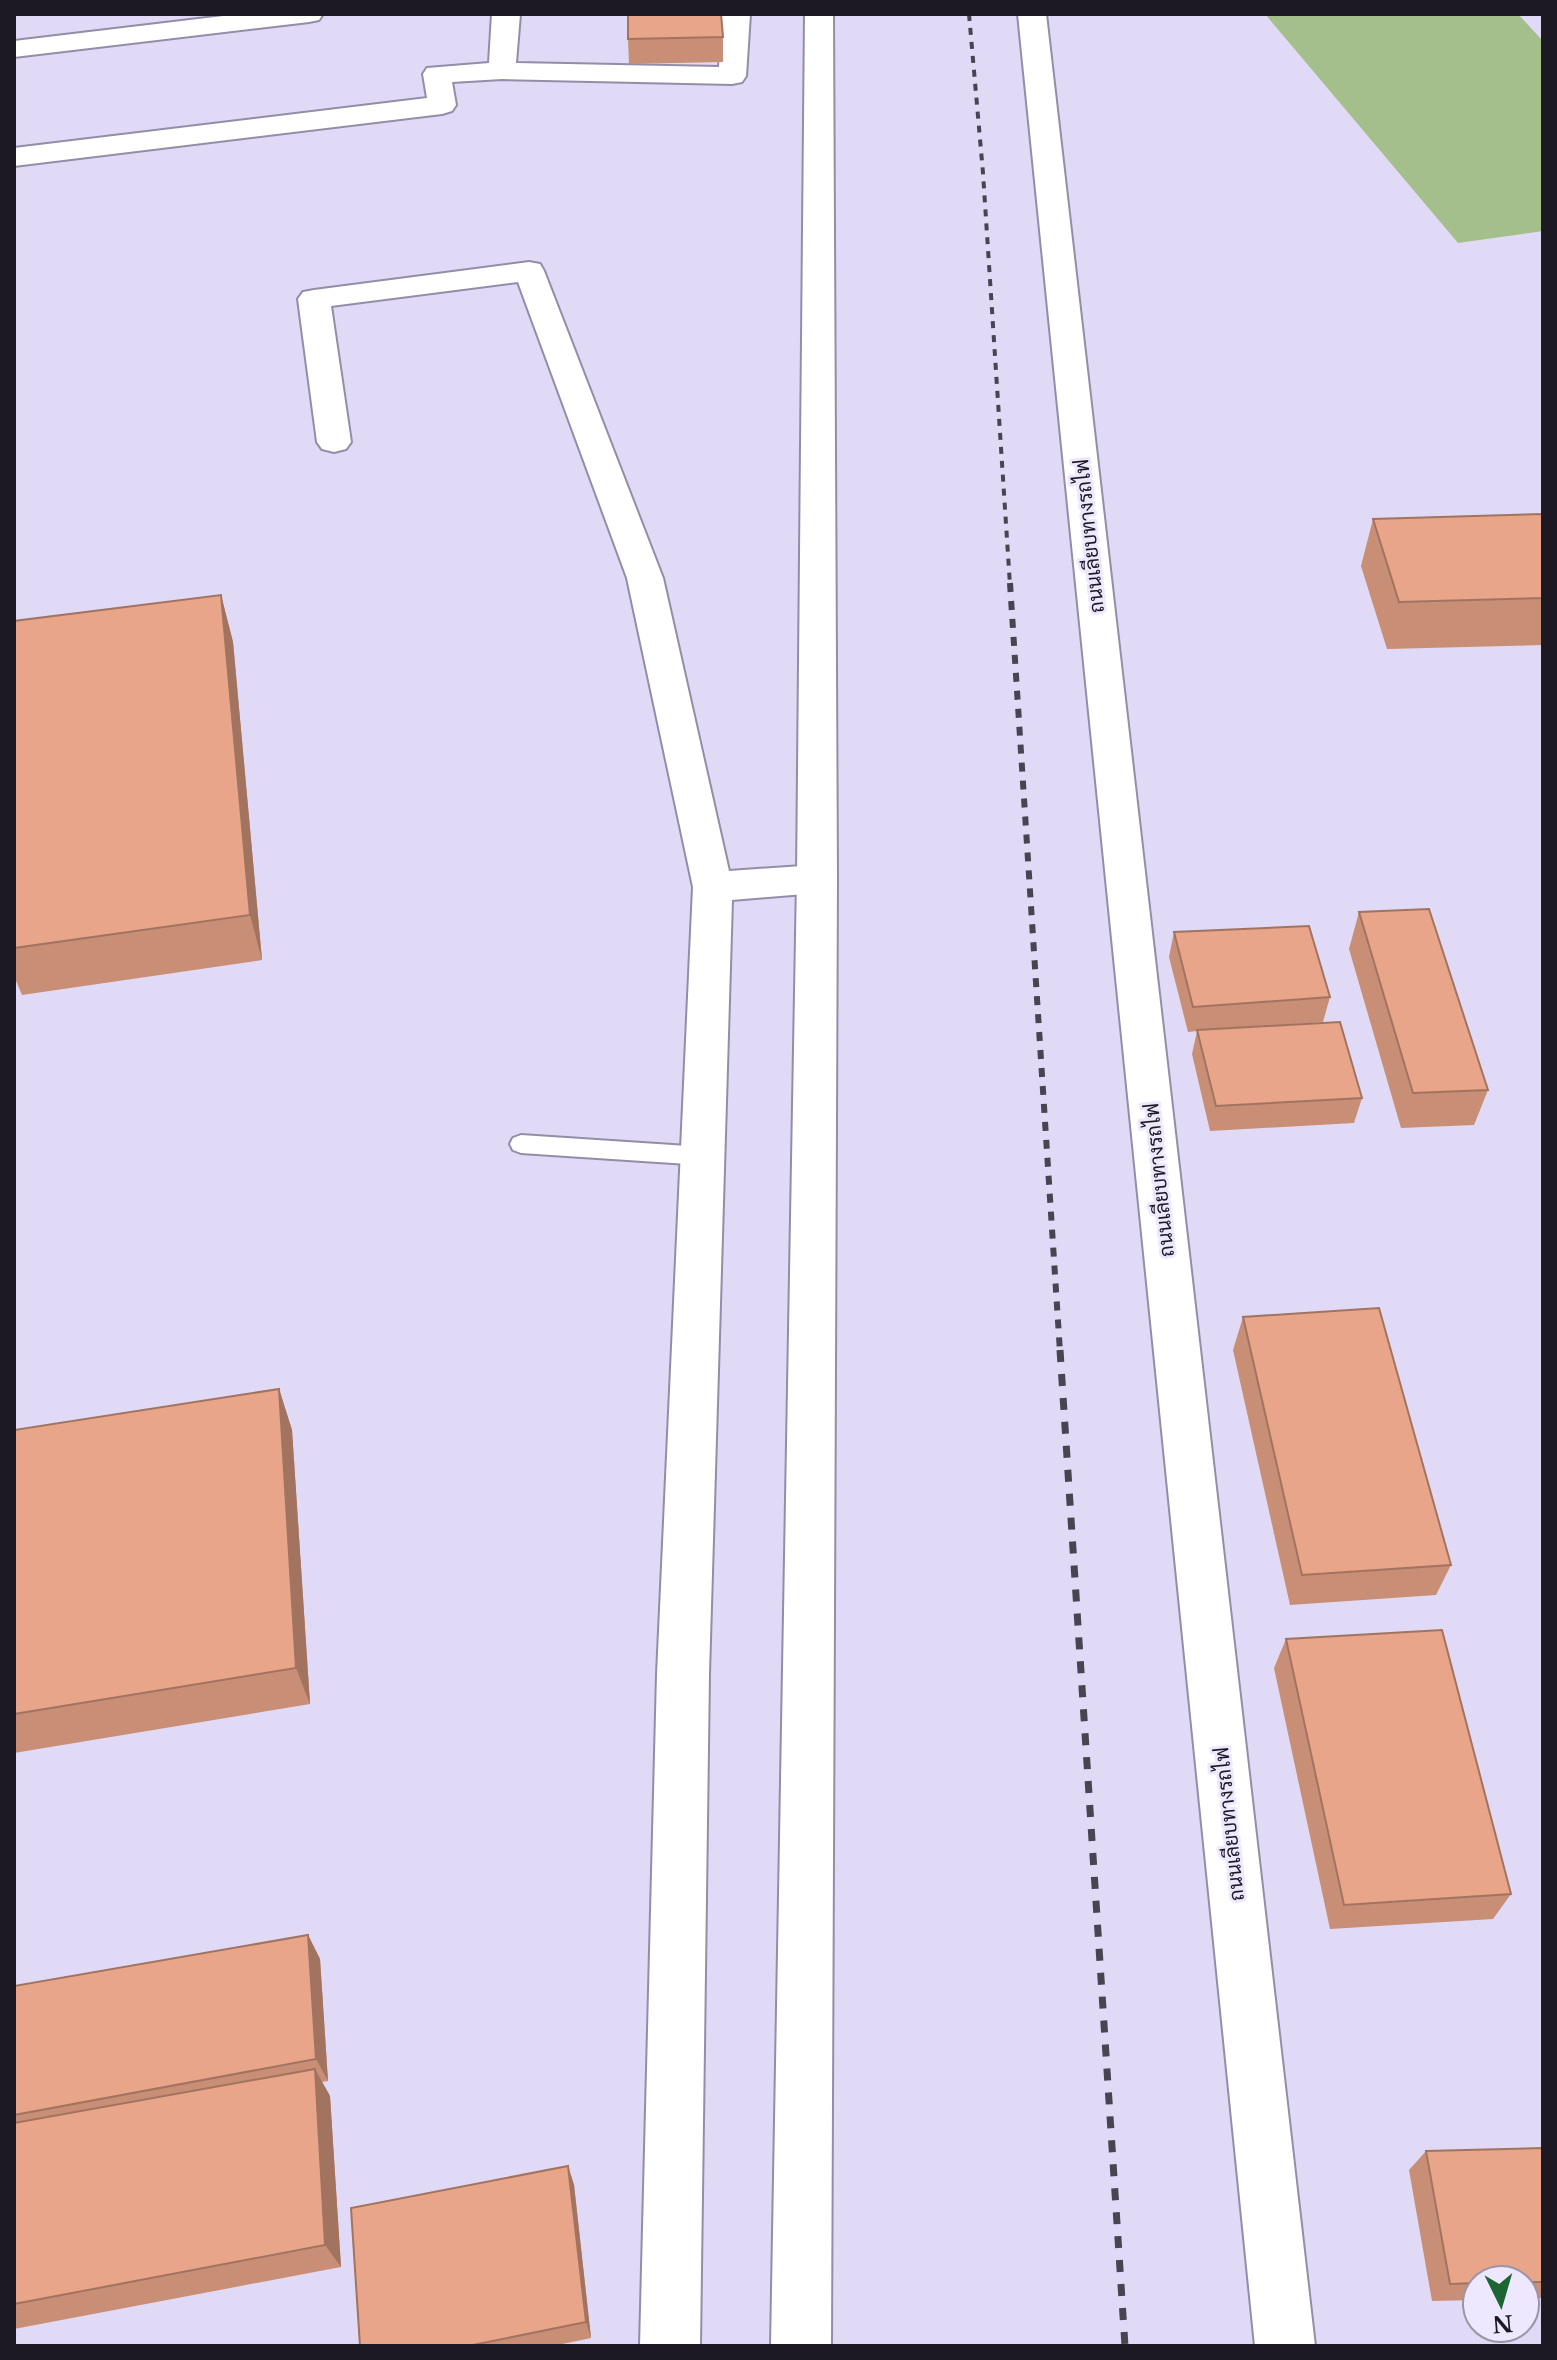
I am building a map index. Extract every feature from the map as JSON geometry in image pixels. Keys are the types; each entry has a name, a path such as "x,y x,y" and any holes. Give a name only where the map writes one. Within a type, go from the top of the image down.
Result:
{"street":[{"path":"14,49 309,14"},
{"path":"502,71 506,14"},
{"path":"14,157 442,105 437,74 502,71 732,76 736,14"},
{"path":"801,2346 817,879 819,14"},
{"name":"ถนนเลียบทางรถไฟ","path":"1032,14 1285,2346"},
{"path":"334,442 314,299 529,271 645,578 713,887 683,1674 670,2346"},
{"path":"713,887 817,879"}],"lane":[{"path":"521,1144 703,1156"}],"green space":[{"path":"1265,14 1518,14 1543,41 1543,231 1458,243"}],"building":[{"path":"628,14 721,14 723,37 628,39"},
{"path":"1543,514 1543,598 1399,602 1373,519"},
{"path":"221,595 250,915 14,948 14,621"},
{"path":"1429,909 1488,1090 1413,1093 1359,912"},
{"path":"1309,926 1330,997 1193,1007 1174,932"},
{"path":"1340,1022 1362,1098 1216,1106 1197,1030"},
{"path":"1379,1308 1451,1565 1302,1575 1243,1317"},
{"path":"279,1389 296,1668 14,1714 14,1430"},
{"path":"1442,1630 1511,1894 1344,1905 1286,1639"},
{"path":"308,1935 316,2059 14,2115 14,1986"},
{"path":"315,2069 325,2245 14,2304 14,2123"},
{"path":"1543,2148 1543,2282 1541,2264 1461,2264 1461,2284 1450,2284 1426,2151"},
{"path":"568,2166 586,2322 468,2346 360,2346 351,2208"}],"railway":[{"path":"969,14 983,173 1010,585"},
{"path":"1010,583 1060,1352"},
{"path":"1060,1350 1125,2346"}]}
